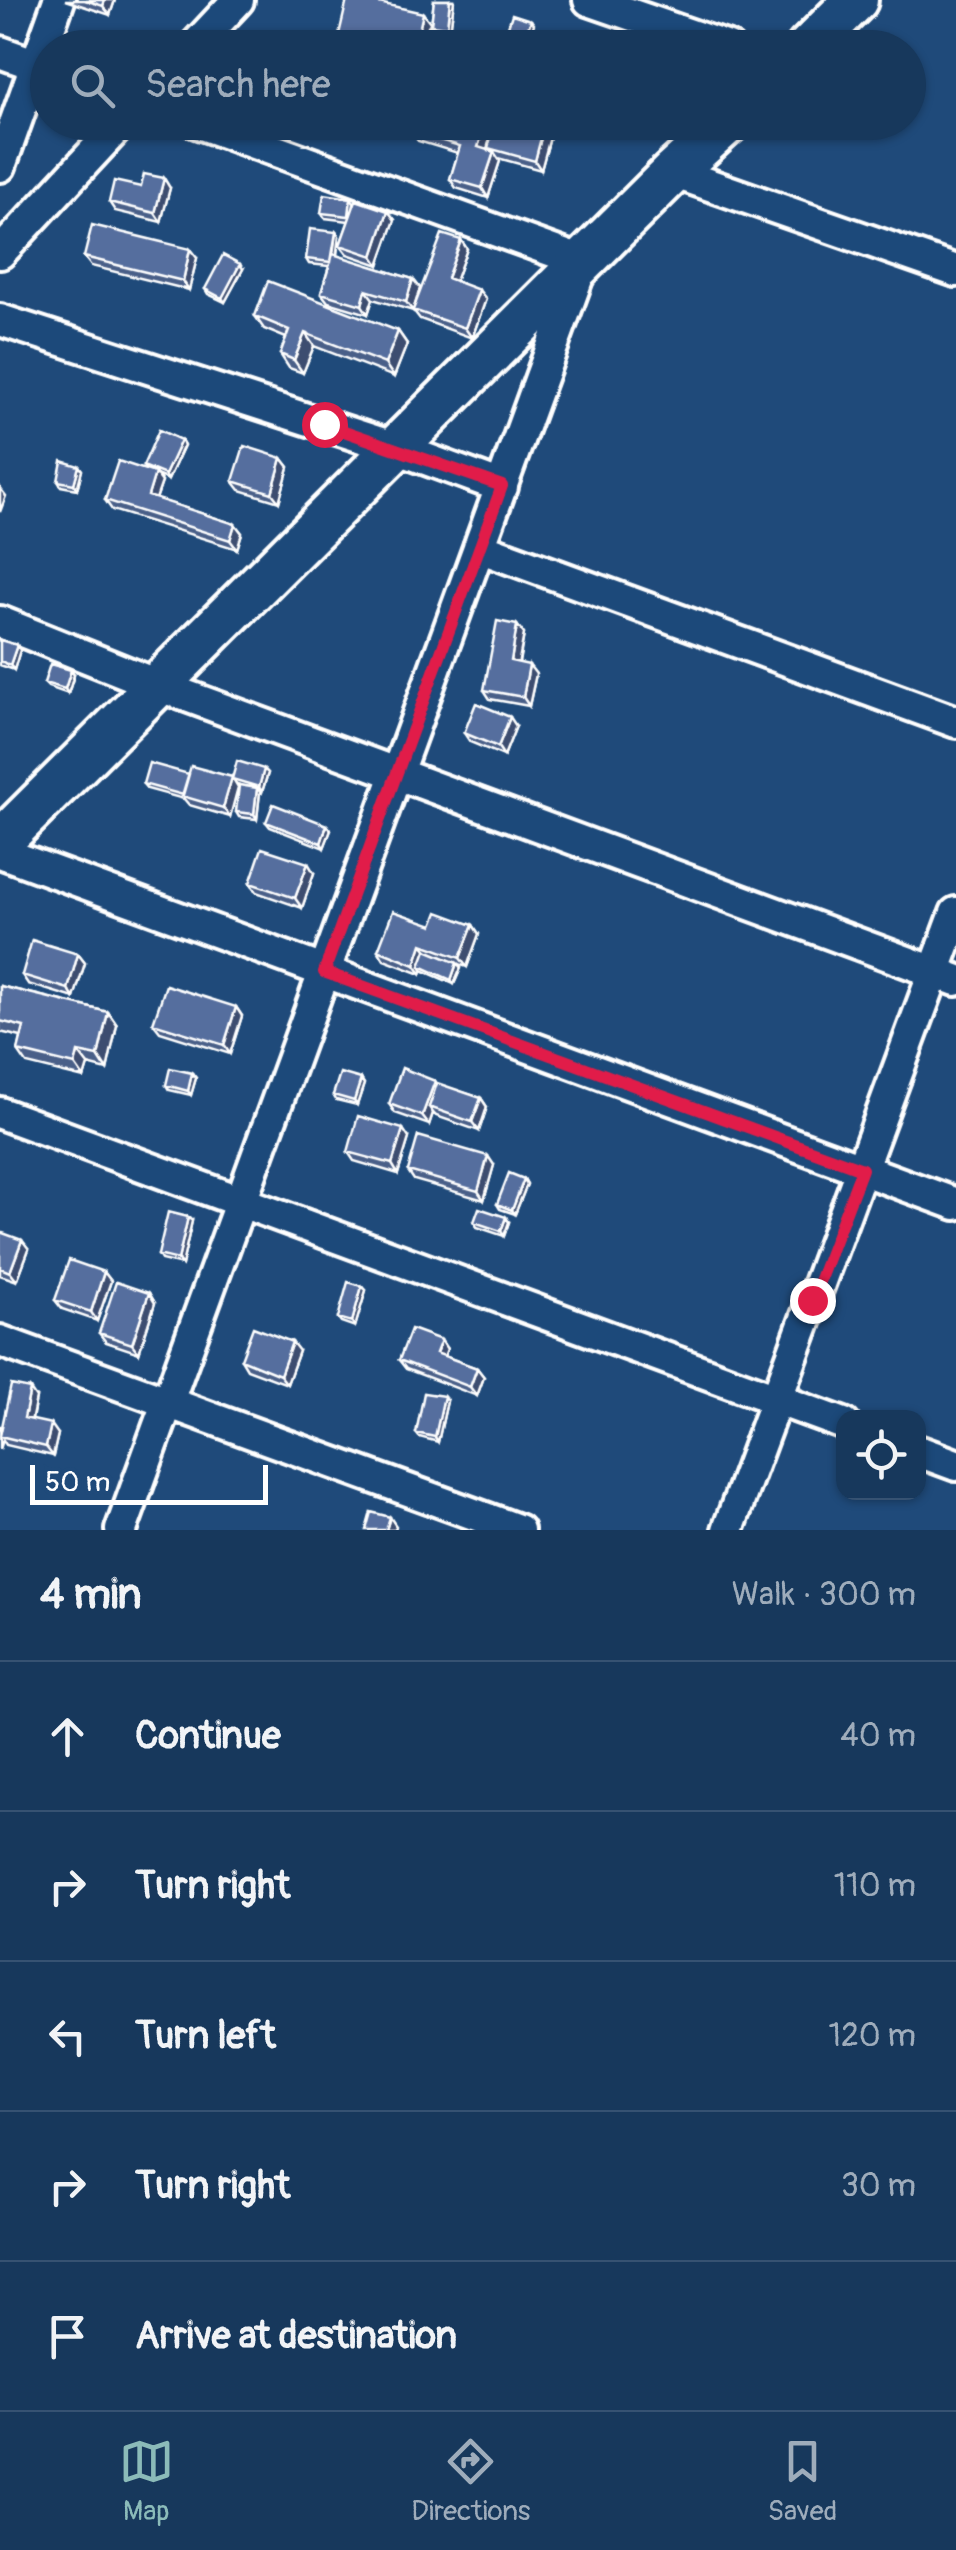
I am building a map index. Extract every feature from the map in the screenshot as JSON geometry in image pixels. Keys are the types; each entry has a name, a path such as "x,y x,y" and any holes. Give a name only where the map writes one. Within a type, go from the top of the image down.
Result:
{"street":[{"path":"51,30 59,0"},
{"path":"210,30 238,0"},
{"path":"589,0 676,30"},
{"path":"826,30 856,0"},
{"path":"0,52 30,63"},
{"path":"0,166 30,95"},
{"path":"0,252 105,140"},
{"path":"246,140 584,262"},
{"path":"0,842 709,140"},
{"path":"674,172 956,271"},
{"path":"120,1530 584,262"},
{"path":"0,320 502,486"},
{"path":"479,547 956,722"},
{"path":"0,622 396,775 945,976"},
{"path":"0,852 956,1204"},
{"path":"728,1530 862,1169 945,976 956,914"},
{"path":"0,1114 836,1421"},
{"path":"0,1341 518,1530"},
{"path":"926,1454 956,1465"}],"building":[{"path":"347,0 366,0 423,13 419,30 340,30"},
{"path":"434,0 450,0 447,27 431,25"},
{"path":"512,14 531,20 527,30 507,30"},
{"path":"439,140 480,140 478,147 494,152 482,188 450,179 460,146"},
{"path":"490,140 540,140 535,161 488,148"},
{"path":"144,174 164,178 155,213 109,202 114,181 141,187"},
{"path":"324,194 351,198 349,216 321,213"},
{"path":"356,200 388,211 373,256 340,245"},
{"path":"92,225 190,249 183,281 84,257"},
{"path":"310,229 336,232 331,262 306,259"},
{"path":"442,234 461,240 447,278 479,290 465,328 413,310"},
{"path":"333,254 413,279 406,302 366,290 362,305 321,293"},
{"path":"223,255 240,264 222,298 205,289"},
{"path":"268,281 398,331 385,364 305,333 294,360 280,354 289,330 255,316"},
{"path":"159,430 181,440 165,475 143,466"},
{"path":"244,446 282,458 272,493 233,481"},
{"path":"62,461 79,466 74,484 58,481"},
{"path":"118,461 155,473 148,496 235,524 230,540 105,500"},
{"path":"497,621 517,625 511,661 529,665 523,697 484,690"},
{"path":"0,640 17,645 10,665 0,661"},
{"path":"50,664 71,670 65,689 44,683"},
{"path":"476,703 510,717 498,747 464,733"},
{"path":"237,761 264,769 259,787 232,779"},
{"path":"149,763 189,774 183,795 143,784"},
{"path":"191,766 232,777 223,808 182,796"},
{"path":"239,785 257,788 254,814 236,812"},
{"path":"273,804 327,825 321,843 266,822"},
{"path":"262,848 308,863 295,898 250,883"},
{"path":"393,911 433,925 438,912 473,925 460,958 422,944 415,965 378,950"},
{"path":"32,940 78,954 68,989 22,975"},
{"path":"426,950 457,963 451,980 420,966"},
{"path":"166,985 236,1007 224,1045 153,1023"},
{"path":"0,986 108,1012 98,1056 78,1052 75,1065 18,1051 24,1027 0,1021"},
{"path":"170,1068 192,1073 188,1091 166,1085"},
{"path":"402,1068 435,1081 422,1116 389,1104"},
{"path":"340,1073 361,1079 354,1101 333,1095"},
{"path":"437,1083 481,1098 472,1122 429,1107"},
{"path":"358,1116 403,1129 392,1164 348,1152"},
{"path":"418,1136 488,1156 478,1191 408,1171"},
{"path":"509,1173 524,1179 512,1210 497,1204"},
{"path":"479,1208 506,1217 501,1231 474,1222"},
{"path":"168,1212 188,1217 178,1260 158,1255"},
{"path":"0,1232 22,1240 10,1272 0,1268"},
{"path":"69,1260 104,1272 91,1312 55,1300"},
{"path":"116,1282 149,1293 132,1344 99,1333"},
{"path":"348,1282 362,1286 352,1322 338,1318"},
{"path":"253,1327 292,1342 280,1375 241,1359"},
{"path":"411,1329 441,1340 436,1353 477,1368 470,1387 399,1360"},
{"path":"11,1385 30,1389 24,1418 51,1424 46,1447 0,1436"},
{"path":"424,1393 444,1396 435,1437 416,1433"},
{"path":"371,1512 390,1517 386,1530 366,1530"}],"route":[{"path":"324,424 502,486 324,972 862,1169 812,1300"}]}
